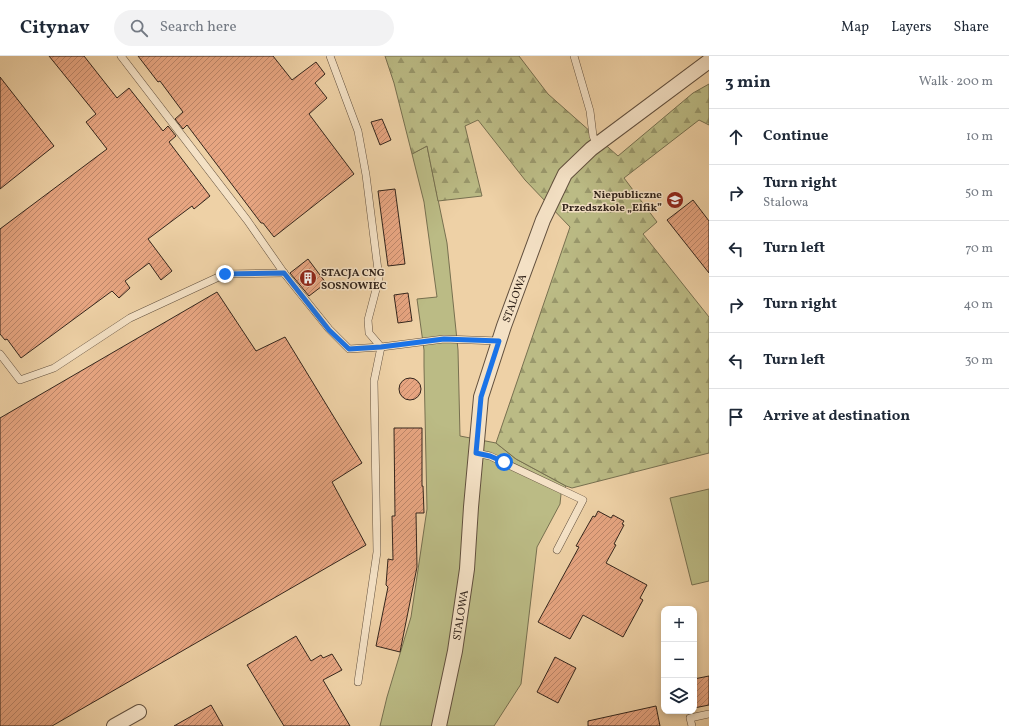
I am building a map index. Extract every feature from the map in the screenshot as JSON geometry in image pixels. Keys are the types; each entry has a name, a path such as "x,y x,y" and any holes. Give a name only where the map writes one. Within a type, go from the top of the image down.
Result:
{"street":[{"name":"STALOWA","path":"439,726 454,650 467,569 481,397 499,341 543,220 565,174 597,145 709,61"},
{"path":"114,726 139,712"}],"lane":[{"path":"121,56 247,220 284,273 329,330 349,349 381,347 444,339 499,341"},
{"path":"330,56 358,131 366,175 379,278 368,320 369,333 381,347"},
{"path":"574,56 590,111 593,136 597,145"},
{"path":"0,354 20,380 54,368 130,318 225,274 284,273"},
{"path":"358,682 377,552 374,381 381,347"},
{"path":"476,453 490,456 583,500 557,550"},
{"path":"692,726 690,718 709,714"}],"green space":[{"path":"385,56 519,56 548,94 618,156 693,93 709,84 709,125 699,120 624,178 657,222 643,234 709,317 709,453 572,488 516,459 496,443 570,227 525,180 478,120 465,126 482,196 438,201 427,146 412,154 394,83"},
{"path":"427,146 447,243 458,350 460,436 496,443 516,459 566,486 561,494 560,504 537,547 521,684 494,726 380,726 387,697 411,617 427,509 424,350 417,299 437,297 424,202 412,154"},
{"path":"709,489 709,581 692,585 670,498"}],"building":[{"path":"49,56 84,56 117,98 129,88 163,131 168,126 176,136 169,142 210,196 194,209 192,206 148,239 172,271 161,280 149,263 125,281 130,288 119,298 112,291 21,358 7,339 5,340 0,334 0,229 107,149 86,122 96,114"},
{"path":"138,56 273,56 292,80 316,62 325,74 315,83 327,98 309,114 354,174 274,237 263,223 261,223 187,125 183,129 175,119 183,112 160,81 158,82"},
{"path":"0,77 54,146 0,189"},
{"path":"382,119 391,140 380,145 371,122"},
{"path":"395,189 405,264 388,266 378,191"},
{"path":"693,200 709,221 709,273 667,220"},
{"name":"STACJA CNG SOSNOWIEC","path":"308,259 326,283 309,296 290,273"},
{"path":"217,292 256,351 285,337 362,463 332,482 366,545 52,726 0,726 0,418"},
{"path":"408,293 412,321 398,323 394,295"},
{"path":"410,378 418,381 421,389 418,397 410,400 402,397 399,389 402,381"},
{"path":"394,428 422,428 422,486 424,513 416,513 417,567 400,652 376,646 388,587 386,585 388,559 393,560 392,516 395,516"},
{"path":"598,511 611,518 613,515 624,521 622,524 624,525 614,544 616,545 606,563 647,585 640,598 643,600 623,637 583,615 570,639 538,622 579,547 576,546 593,516 595,517"},
{"path":"296,636 311,661 321,655 323,658 332,654 342,670 323,680 350,726 284,726 247,665"},
{"path":"555,657 576,668 558,703 537,692"},
{"path":"709,676 709,705 697,707 697,678"},
{"path":"211,705 223,726 174,726"},
{"path":"656,706 660,726 588,726 588,721"}],"place":[{"name":"Niepubliczne Przedszkole „Elfik”","path":"675,200"},
{"name":"STACJA CNG SOSNOWIEC","path":"308,278"}],"route":[{"path":"225,274 284,273 329,330 349,349 381,347 444,339 499,341 481,397 476,453 490,456 504,462"}]}
